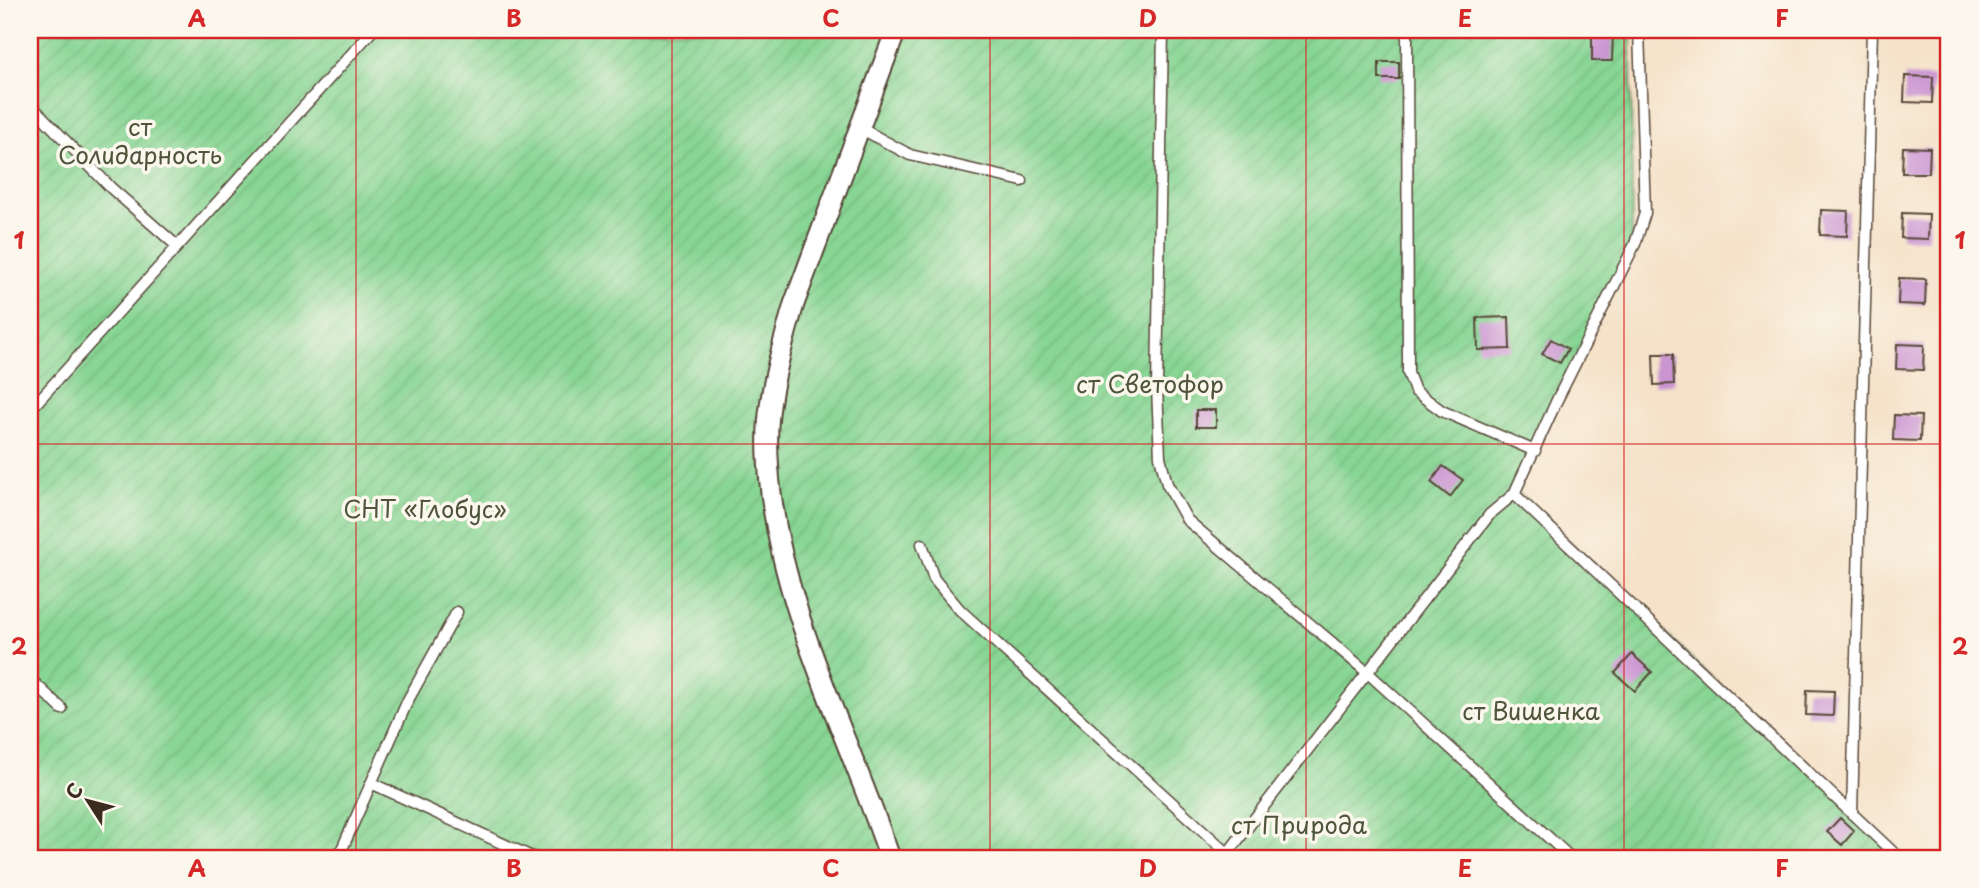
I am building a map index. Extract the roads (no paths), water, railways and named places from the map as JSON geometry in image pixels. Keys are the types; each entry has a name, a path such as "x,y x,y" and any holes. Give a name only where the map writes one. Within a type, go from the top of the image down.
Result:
{"street":[{"path":"890,858 805,634 785,570 767,459 769,414 781,351 794,304 896,30"}],"lane":[{"path":"30,410 373,30"},
{"path":"1164,30 1157,388 1160,457 1167,484 1187,520 1368,673 1571,858"},
{"path":"1407,30 1408,373 1415,391 1442,411 1535,451"},
{"path":"922,544 934,579 960,610 1229,857 1490,514 1514,494 1557,400 1635,244 1645,213 1639,30"},
{"path":"1852,814 1872,30"},
{"path":"30,104 111,188 177,246"},
{"path":"860,128 910,155 1022,181"},
{"path":"1514,494 1899,858"},
{"path":"338,858 408,700 457,612"},
{"path":"30,679 62,709"},
{"path":"371,783 534,858"}],"park label":[{"name":"ст Солидарность","path":"140,140"},
{"name":"ст Светофор","path":"1150,383"},
{"name":"СНТ «Глобус»","path":"425,508"},
{"name":"ст Вишенка","path":"1531,710"},
{"name":"ст Природа","path":"1299,824"}]}
